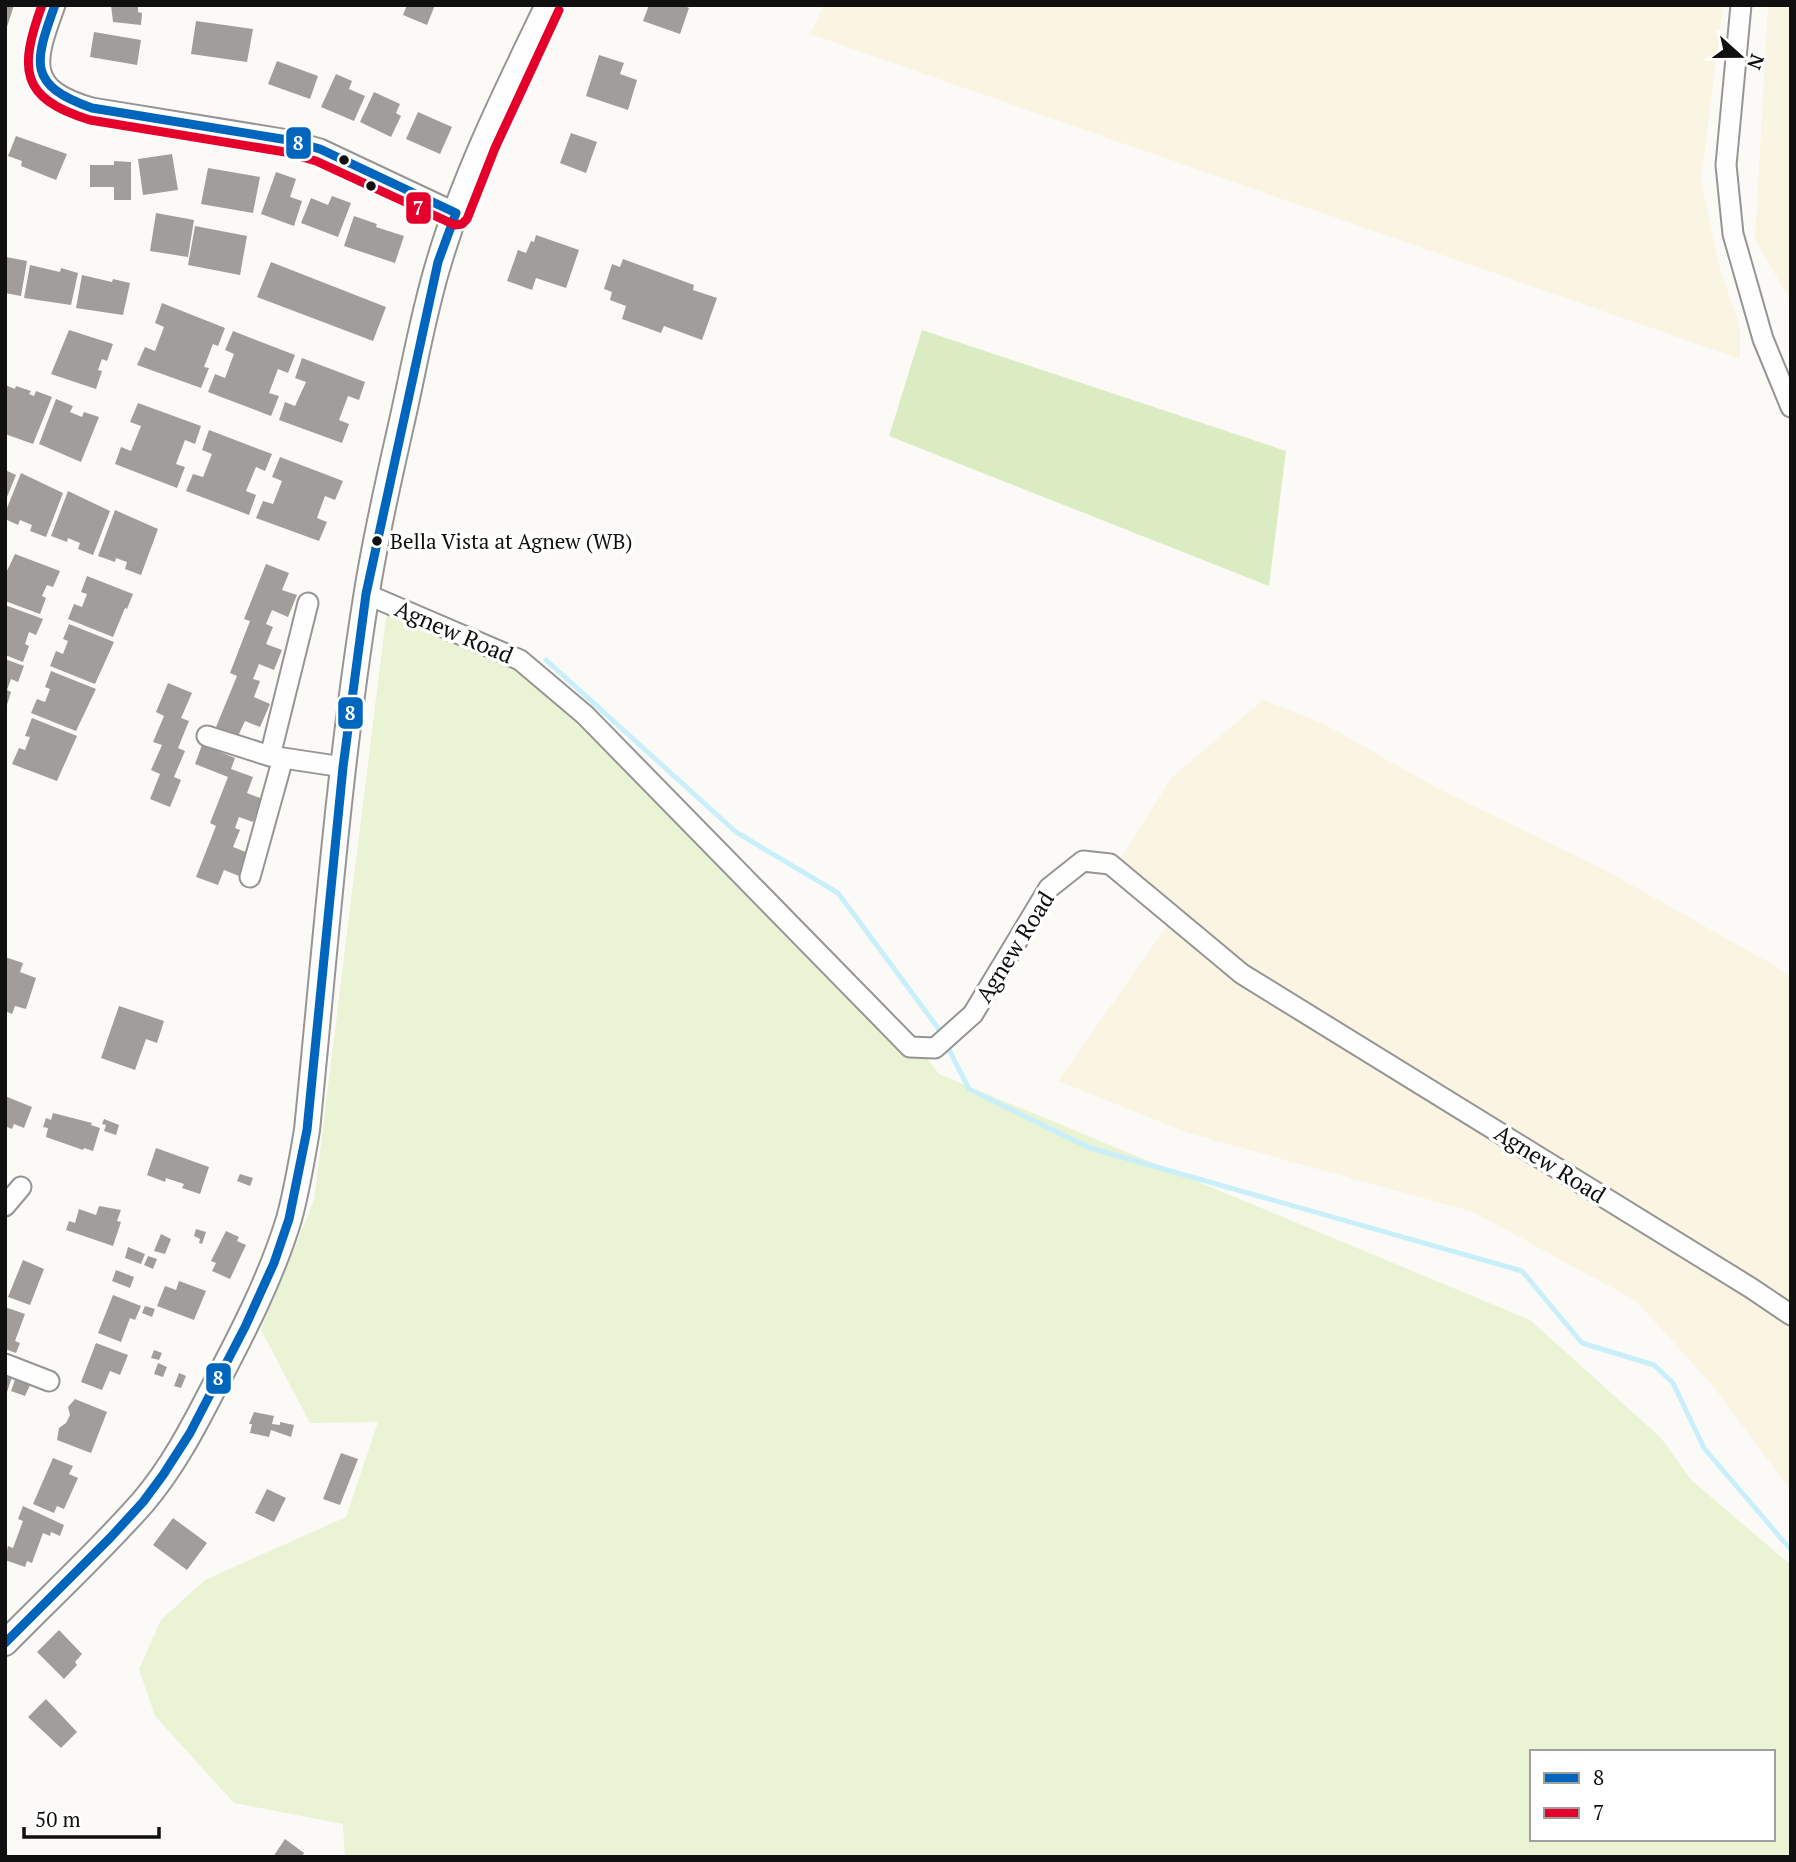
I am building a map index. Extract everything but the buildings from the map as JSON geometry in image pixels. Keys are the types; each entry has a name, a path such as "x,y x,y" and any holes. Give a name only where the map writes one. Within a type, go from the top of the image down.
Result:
{"street":[{"path":"55,5 38,58 46,83 62,97 92,108 288,140 320,149 456,212"},
{"path":"5,1643 143,1503 169,1467 190,1434 234,1349 271,1269 297,1187 307,1130 343,767 366,594 426,313 438,262 456,212 484,143 548,5"},
{"path":"1741,5 1726,165 1733,234 1763,339 1791,407"},
{"name":"Agnew Road","path":"366,594 520,660 585,715 910,1047 935,1048 973,1014 1049,888 1083,861 1110,864 1242,974 1791,1315"},
{"path":"250,877 307,603"},
{"path":"207,736 276,757 343,767"},
{"path":"5,1206 21,1187"},
{"path":"5,1364 48,1381"}],"shaded area":[{"path":"824,5 1723,5 1701,181 1720,269 1740,326 1740,359 810,34"},
{"path":"1768,5 1791,5 1791,302 1755,239"},
{"path":"1263,700 1322,723 1439,789 1605,870 1791,975 1791,1491 1713,1386 1636,1301 1473,1212 1188,1133 1058,1081 1169,923 1117,864 1172,777"}],"green space":[{"path":"922,330 1286,451 1269,586 889,436"},
{"path":"388,601 517,665 911,1049 922,1051 939,1074 1530,1320 1661,1438 1691,1480 1791,1565 1791,1857 345,1857 343,1824 234,1803 155,1716 139,1669 161,1620 205,1580 346,1517 378,1422 310,1423 261,1330 314,1200"}],"waterway":[{"path":"546,660 736,832 838,893 938,1028 969,1089 1090,1148 1522,1271 1582,1343 1654,1365 1673,1383 1704,1448 1791,1550"}],"transit line":[{"name":"7","path":"42,5 28,64 38,91 49,102 90,120 285,152 316,161 455,225 462,224 467,219 495,148 559,10"},
{"name":"8","path":"5,1643 110,1538 163,1475 190,1433 245,1327 274,1263 289,1219 307,1130 343,767 366,594 438,262 456,213 320,149 288,140 92,108 71,99 46,81 41,70 43,42 55,5"}],"place":[{"name":"Bella Vista at Agnew (WB)","path":"377,541"}]}
